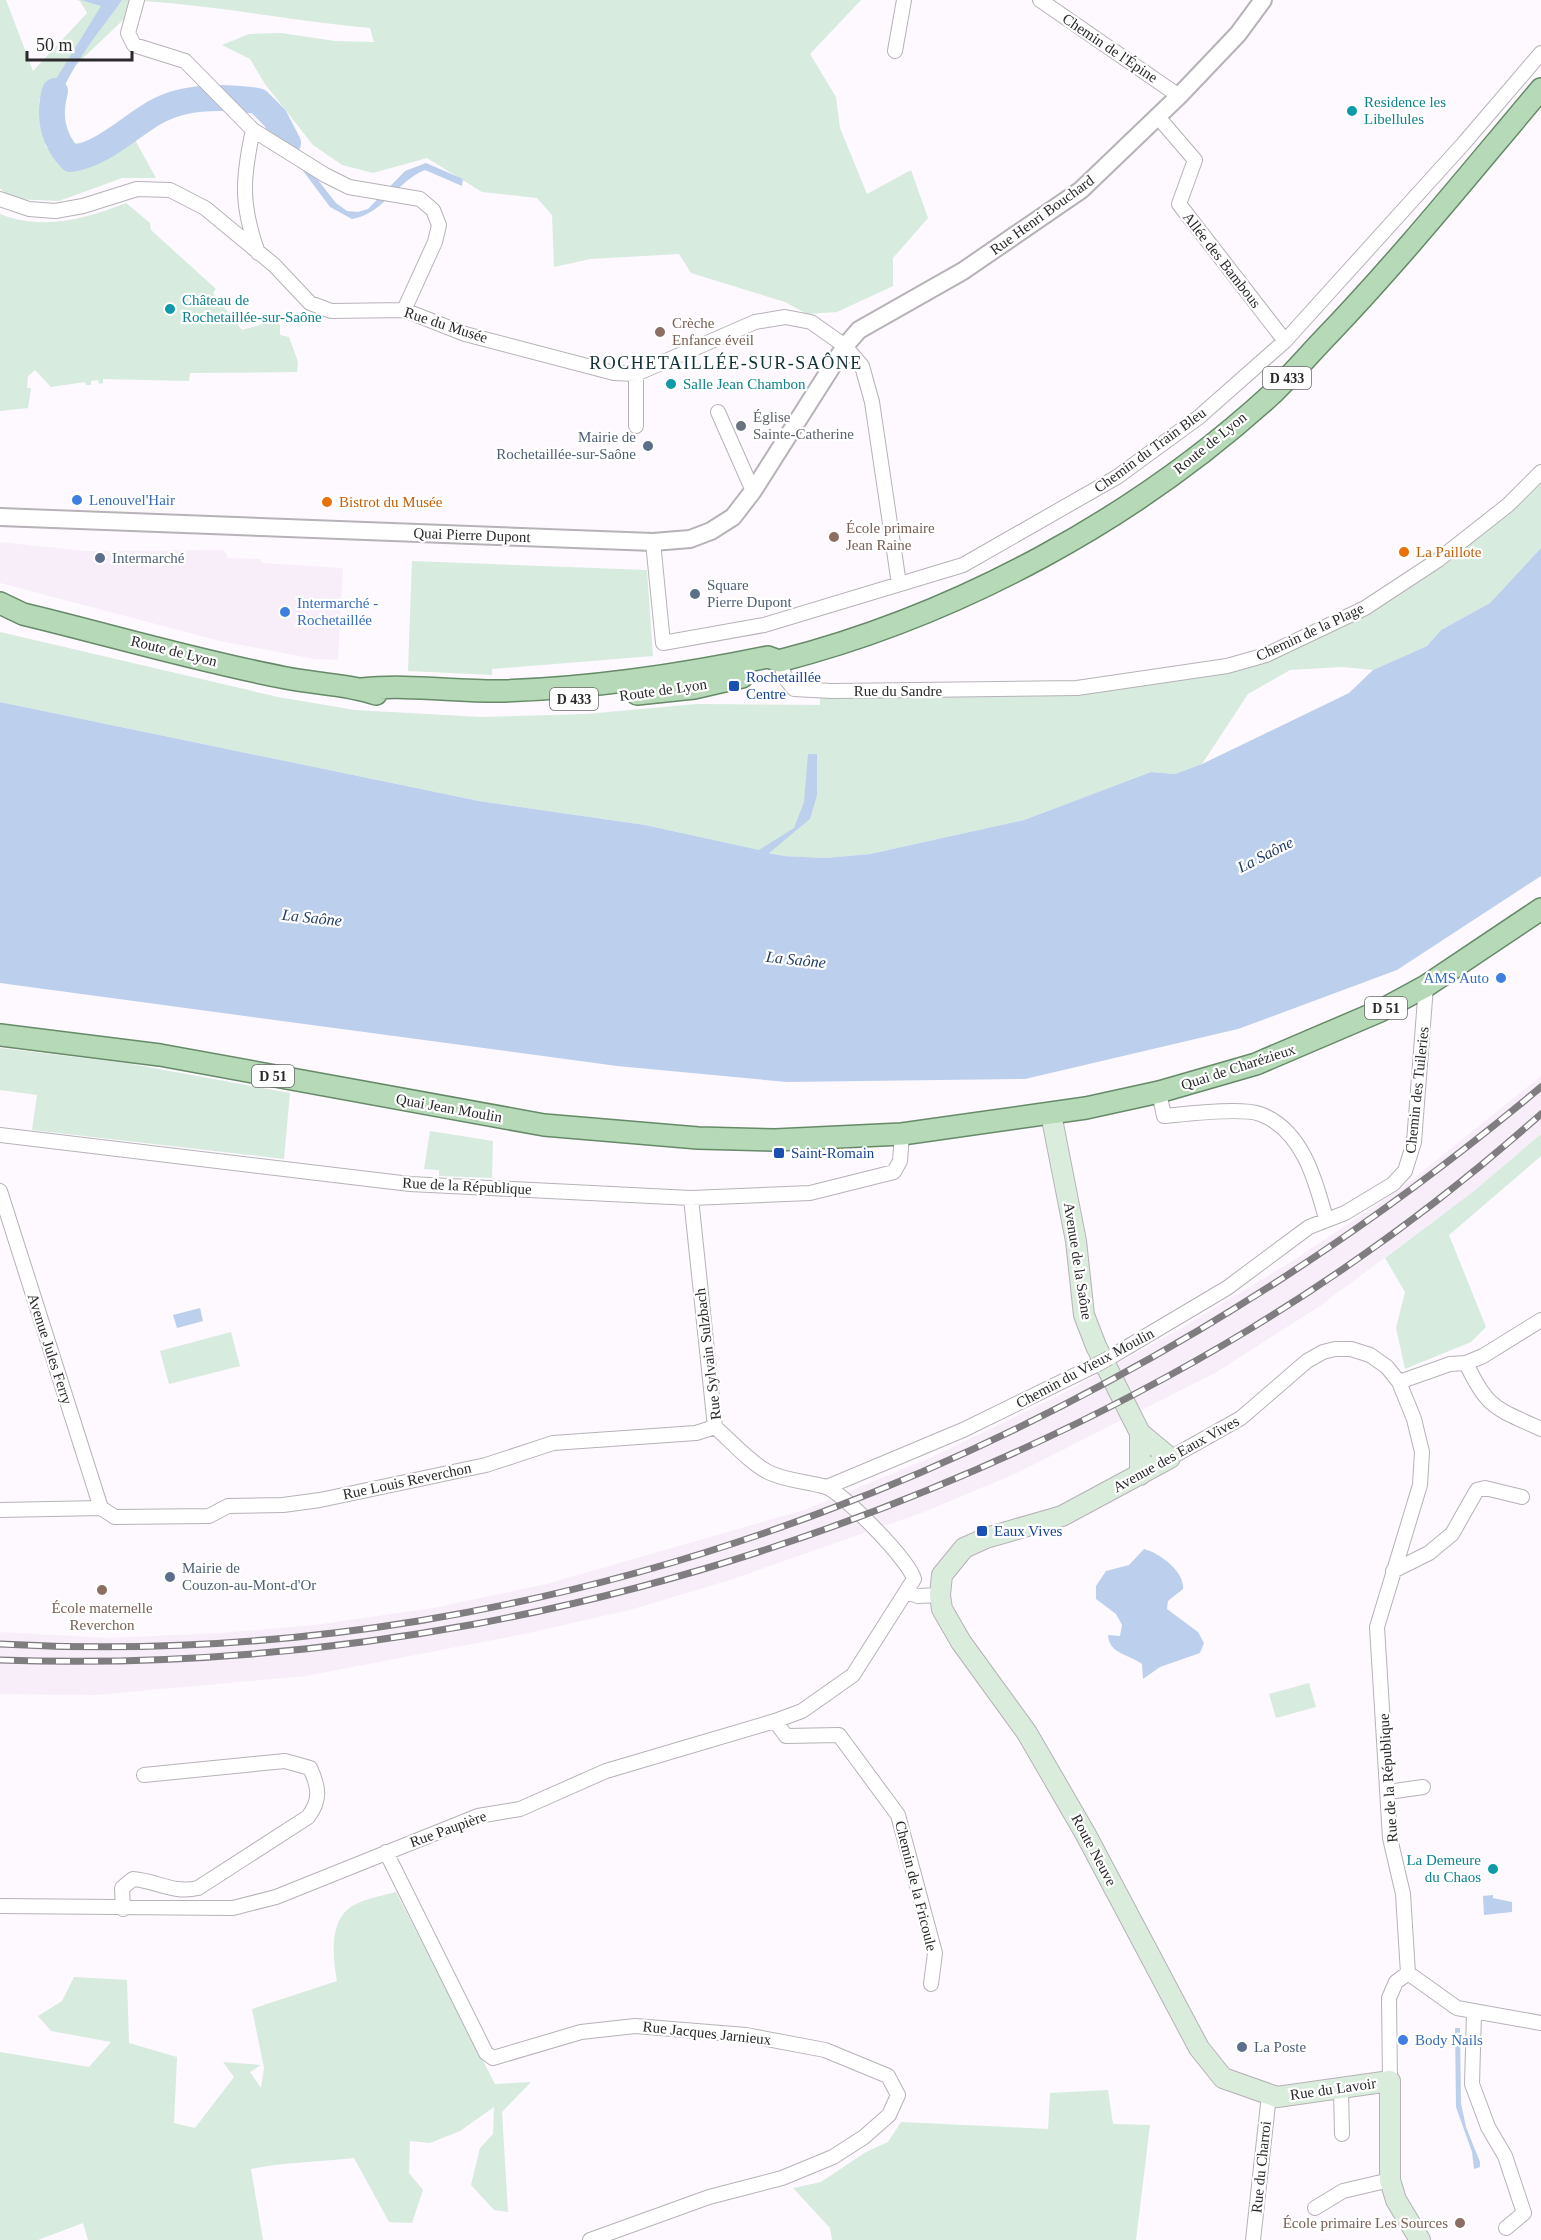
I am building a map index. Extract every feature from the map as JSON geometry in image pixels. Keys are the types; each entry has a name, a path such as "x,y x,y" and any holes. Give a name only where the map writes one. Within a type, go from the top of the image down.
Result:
{"main road":[{"name":"Route de Lyon","path":"0,603 23,614 286,678 362,689 389,686 488,691 527,690 649,679 768,657 779,661 886,628 971,594 1119,513 1189,461 1273,393 1371,291 1541,89"},
{"name":"Route de Lyon","path":"0,614 23,614"},
{"name":"Quai de Charézieux","path":"902,1134 1051,1114 1160,1092 1256,1064 1380,1011 1426,986 1541,909"},
{"name":"Quai Jean Moulin","path":"0,1035 160,1055 544,1125 698,1138 776,1140 902,1134"},
{"name":"Avenue de la Saône","path":"1051,1114 1076,1241 1084,1315 1096,1346 1140,1433 1170,1458"},
{"name":"Avenue de la Saône","path":"1140,1433 1140,1475"},
{"name":"Avenue des Eaux Vives","path":"942,1575 964,1548 986,1538 1062,1516 1170,1458"},
{"name":"Route Neuve","path":"942,1575 940,1595 942,1609 961,1642 1027,1733 1085,1833 1199,2048 1223,2078 1273,2096"},
{"name":"Rue du Lavoir","path":"1273,2096 1390,2081"},
{"path":"1390,2081 1390,2180 1396,2200 1420,2240"}],"street":[{"path":"136,0 128,33 134,45 185,61 253,130 349,187 379,194 420,199 433,210 439,225 435,242 404,310"},
{"path":"895,51 904,0"},
{"name":"Chemin de l'Épine","path":"1040,0 1179,96"},
{"name":"Rue Henri Bouchard","path":"844,346 859,330 963,271 1082,190 1179,96 1238,34 1263,0"},
{"name":"Chemin du Train Bleu","path":"653,542 663,643 764,625 830,607 981,556 1117,477 1199,417 1285,341 1464,143 1541,53"},
{"name":"Allée des Bambous","path":"1158,117 1195,160 1179,204 1285,341"},
{"path":"253,130 243,185 247,221 259,255"},
{"name":"Rue du Musée","path":"0,200 29,209 55,211 83,206 137,189 170,190 205,208 259,255 274,265 310,303 332,311 404,310 465,334 614,373 636,374 755,322 785,317 811,322 844,346"},
{"path":"844,346 862,366 872,402 899,584"},
{"name":"Quai Pierre Dupont","path":"0,517 676,542 711,531 733,517 753,491 844,346"},
{"path":"636,374 636,426"},
{"path":"718,412 753,491"},
{"name":"Chemin de la Plage","path":"1035,690 1077,688 1227,666 1266,655 1365,608 1438,560 1508,505 1541,472"},
{"name":"Rue du Sandre","path":"779,661 786,679 794,689 799,690 1035,690"},
{"name":"Chemin des Tuileries","path":"1326,1219 1345,1213 1393,1184 1405,1171 1411,1158 1426,986"},
{"path":"1160,1092 1164,1116 1208,1111 1260,1113 1287,1131 1306,1158 1326,1219"},
{"name":"Rue de la République","path":"0,1135 410,1184 691,1198 810,1192 894,1172 900,1161 902,1134"},
{"name":"Avenue Jules Ferry","path":"0,1191 101,1508"},
{"name":"Rue Sylvain Sulzbach","path":"691,1198 715,1427 767,1472 802,1484 827,1487"},
{"name":"Chemin du Vieux Moulin","path":"827,1487 963,1430 1096,1365 1212,1298 1309,1227 1326,1219"},
{"path":"1400,1382 1450,1364 1466,1363 1483,1356 1541,1320"},
{"name":"Avenue des Eaux Vives","path":"1170,1458 1241,1419 1307,1361 1323,1352 1351,1349 1370,1354 1387,1366 1400,1382"},
{"path":"1466,1363 1478,1389 1492,1406 1541,1429"},
{"name":"Rue de la République","path":"1400,1382 1414,1419 1422,1452 1420,1485 1377,1627 1390,1838 1403,1894 1408,1973"},
{"name":"Rue Louis Reverchon","path":"0,1510 101,1508 115,1517 209,1516 228,1506 283,1505 320,1500 486,1465 553,1443 696,1433 715,1427"},
{"path":"827,1487 880,1532 910,1568 914,1579 942,1575"},
{"path":"1393,1571 1430,1553 1452,1534 1477,1490 1485,1488 1522,1497"},
{"name":"Rue Paupière","path":"0,1906 123,1909 233,1908 276,1898 478,1816 520,1809 606,1771 775,1721 802,1711 853,1675 914,1579"},
{"path":"906,1592 918,1596 940,1595"},
{"name":"Chemin de la Fricoule","path":"775,1721 786,1736 839,1735 898,1815 935,1953 931,1984"},
{"path":"123,1909 122,1888 133,1879 147,1880 181,1892 198,1888 308,1817 316,1807 319,1794 310,1768 285,1761 144,1775"},
{"path":"1388,1792 1423,1787"},
{"name":"Rue Jacques Jarnieux","path":"386,1852 486,2053 492,2058 581,2032 635,2026 746,2035 825,2050 888,2076 898,2095 889,2115 864,2137 833,2157 782,2178 710,2197 590,2240"},
{"path":"1390,2081 1389,1998 1396,1982 1408,1973 1456,2008 1541,2024"},
{"path":"1474,2013 1472,2084 1488,2127 1505,2157 1524,2213 1506,2228"},
{"path":"1341,2089 1342,2134"},
{"name":"Rue du Charroi","path":"1253,2240 1273,2096"},
{"path":"1315,2208 1343,2191 1390,2180"}],"shaded area":[{"path":"0,542 85,551 224,550 228,558 261,559 262,563 343,568 338,660 315,659 220,641 0,583"},
{"path":"1541,1076 1541,1134 1474,1191 1320,1306 1215,1373 1017,1473 924,1512 733,1579 630,1610 524,1634 306,1676 95,1695 0,1694 0,1632 108,1638 221,1633 315,1625 433,1608 546,1584 804,1510 930,1458 1056,1397 1178,1330 1294,1260 1403,1187"}],"green space":[{"path":"0,0 6,0 33,71 87,13 80,1 76,0 861,0 810,54 836,97 840,128 867,194 911,170 928,218 893,258 893,286 837,312 807,314 785,302 691,273 679,254 590,259 554,267 552,215 537,198 482,192 427,158 373,173 342,165 313,145 265,84 250,59 222,45 249,34 281,33 335,41 374,42 370,28 143,1 39,100 46,148 103,139 134,138 156,178 122,178 59,201 16,199 0,189"},
{"path":"126,203 150,223 151,230 216,289 213,293 242,330 280,319 280,335 289,337 298,362 297,372 190,373 189,381 103,379 103,383 99,384 98,380 91,381 91,385 86,385 85,382 51,387 35,370 28,376 27,388 31,388 28,408 0,411 0,214 32,222 64,221 95,214"},
{"path":"1541,477 1541,548 1490,603 1441,630 1427,646 1373,670 1342,667 1290,670 1248,694 1202,764 1175,774 1151,772 1024,820 870,854 825,858 784,856 645,825 479,801 0,702 0,632 278,697 355,710 480,717 586,714 696,704 820,705 820,696 1060,693 1235,668 1380,603"},
{"path":"412,561 647,570 653,656 492,669 492,675 408,671"},
{"path":"0,1048 126,1063 290,1093 284,1159 32,1130 37,1095 0,1090"},
{"path":"430,1131 493,1141 492,1178 439,1176 439,1170 424,1169"},
{"path":"1541,1134 1541,1156 1449,1235 1486,1327 1471,1342 1405,1369 1396,1328 1405,1292 1385,1258 1474,1191"},
{"path":"231,1332 240,1366 169,1384 160,1351"},
{"path":"1309,1683 1316,1707 1276,1718 1269,1694"},
{"path":"396,1892 495,2084 531,2082 502,2112 508,2212 494,2210 471,2185 480,2148 493,2134 494,2107 460,2131 430,2143 410,2141 409,2173 423,2190 412,2223 389,2222 354,2158 290,2163 251,2169 263,2240 88,2240 83,2223 38,2240 0,2240 0,2052 89,2067 111,2042 51,2031 38,2016 62,2001 74,1977 127,1980 129,2043 177,2057 174,2123 195,2128 234,2077 223,2062 261,2065 250,2072 261,2088 264,2068 252,2009 337,1981 334,1964 335,1936 336,1928 344,1913 361,1902"},
{"path":"1108,2090 1113,2124 1150,2125 1136,2240 832,2240 830,2228 793,2188 821,2182 866,2152 888,2142 901,2122 1048,2129 1050,2093"}],"water":[{"path":"81,0 122,0 70,75 57,108 55,123 45,125 43,106 48,92 101,6"},
{"path":"208,94 217,103 143,116 163,105"},
{"path":"276,114 286,129 296,152 336,203 347,211 358,212 368,209 405,171 426,163 463,179 462,186 425,170 406,182 373,211 352,219 330,207 295,160 269,115"},
{"path":"127,127 140,127 101,154 78,163 58,160 47,135 59,134 67,146 75,151 83,152 92,149"},
{"name":"La Saône","path":"1541,548 1541,876 1397,970 1238,1029 1025,1079 787,1082 617,1066 0,983 0,702 479,801 645,825 759,850 794,828 804,802 808,754 817,754 817,795 810,819 769,853 825,858 870,854 1024,820 1151,772 1175,774 1202,764 1349,693 1373,670 1427,646 1441,630 1490,603"},
{"path":"200,1308 203,1321 177,1328 173,1315"},
{"path":"1144,1549 1164,1559 1180,1576 1183,1589 1168,1601 1167,1609 1198,1632 1204,1643 1200,1653 1160,1667 1143,1679 1142,1664 1116,1650 1109,1641 1108,1635 1120,1636 1122,1625 1116,1614 1096,1599 1096,1586 1106,1571 1129,1565"},
{"path":"1493,1895 1493,1898 1512,1902 1512,1912 1484,1915 1483,1896"},
{"path":"1455,2028 1460,2028 1461,2103 1466,2127 1480,2162 1480,2167 1474,2169 1472,2152 1456,2107"}],"waterway":[{"path":"55,91 52,118 56,136 71,159 94,152 166,107 204,98 258,101 275,118 288,143"}],"railway":[{"path":"0,1644 212,1644 420,1621 624,1576 822,1512 1014,1430 1199,1330 1375,1216 1541,1087"},
{"path":"0,1660 119,1661 238,1655 356,1643 473,1624 588,1600 703,1569 816,1532 928,1490 1012,1454 1094,1415 1251,1329 1326,1281 1400,1229 1541,1114"}],"place":[{"name":"Residence les Libellules","path":"1352,111"},
{"name":"Château de Rochetaillée-sur-Saône","path":"170,309"},
{"name":"Crèche Enfance éveil","path":"660,332"},
{"name":"Salle Jean Chambon","path":"671,384"},
{"name":"Église Sainte-Catherine","path":"741,426"},
{"name":"Mairie de Rochetaillée-sur-Saône","path":"648,446"},
{"name":"Lenouvel'Hair","path":"77,500"},
{"name":"Bistrot du Musée","path":"327,502"},
{"name":"École primaire Jean Raine","path":"834,537"},
{"name":"La Paillote","path":"1404,552"},
{"name":"Intermarché","path":"100,558"},
{"name":"Square Pierre Dupont","path":"695,594"},
{"name":"Intermarché - Rochetaillée","path":"285,612"},
{"name":"Rochetaillée Centre","path":"734,686"},
{"name":"AMS Auto","path":"1501,978"},
{"name":"Saint-Romain","path":"779,1153"},
{"name":"Eaux Vives","path":"982,1531"},
{"name":"Mairie de Couzon-au-Mont-d'Or","path":"170,1577"},
{"name":"École maternelle Reverchon","path":"102,1590"},
{"name":"La Demeure du Chaos","path":"1493,1869"},
{"name":"Body Nails","path":"1403,2040"},
{"name":"La Poste","path":"1242,2047"},
{"name":"École primaire Les Sources","path":"1460,2223"}],"district":[{"name":"ROCHETAILLÉE-SUR-SAÔNE","path":"726,363"}]}
